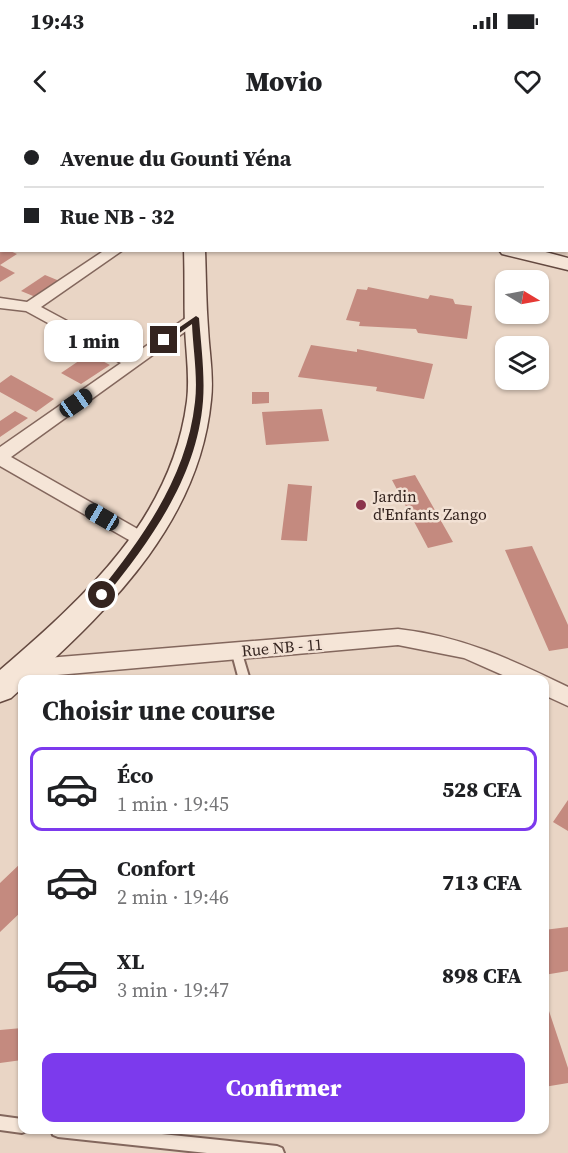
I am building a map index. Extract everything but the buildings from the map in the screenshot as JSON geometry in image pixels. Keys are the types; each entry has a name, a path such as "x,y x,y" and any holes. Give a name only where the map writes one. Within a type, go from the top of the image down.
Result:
{"street":[{"path":"30,307 114,252"},
{"path":"0,689 86,612 118,577 164,508 182,470 194,434 199,400 195,252"},
{"path":"517,252 568,264"},
{"path":"0,303 30,307 133,363"},
{"path":"143,541 0,457 196,318"},
{"name":"Rue NB - 11","path":"23,669 398,637 451,643 505,664 525,675"},
{"path":"549,688 568,697"}],"lane":[{"path":"236,650 244,675"},
{"path":"0,1123 18,1125"},
{"path":"127,1134 277,1153"}],"place":[{"name":"Jardin d'Enfants Zango","path":"361,505"}],"route":[{"path":"102,595 118,577 164,508 182,470 194,434 199,400 196,318 164,340"}]}
